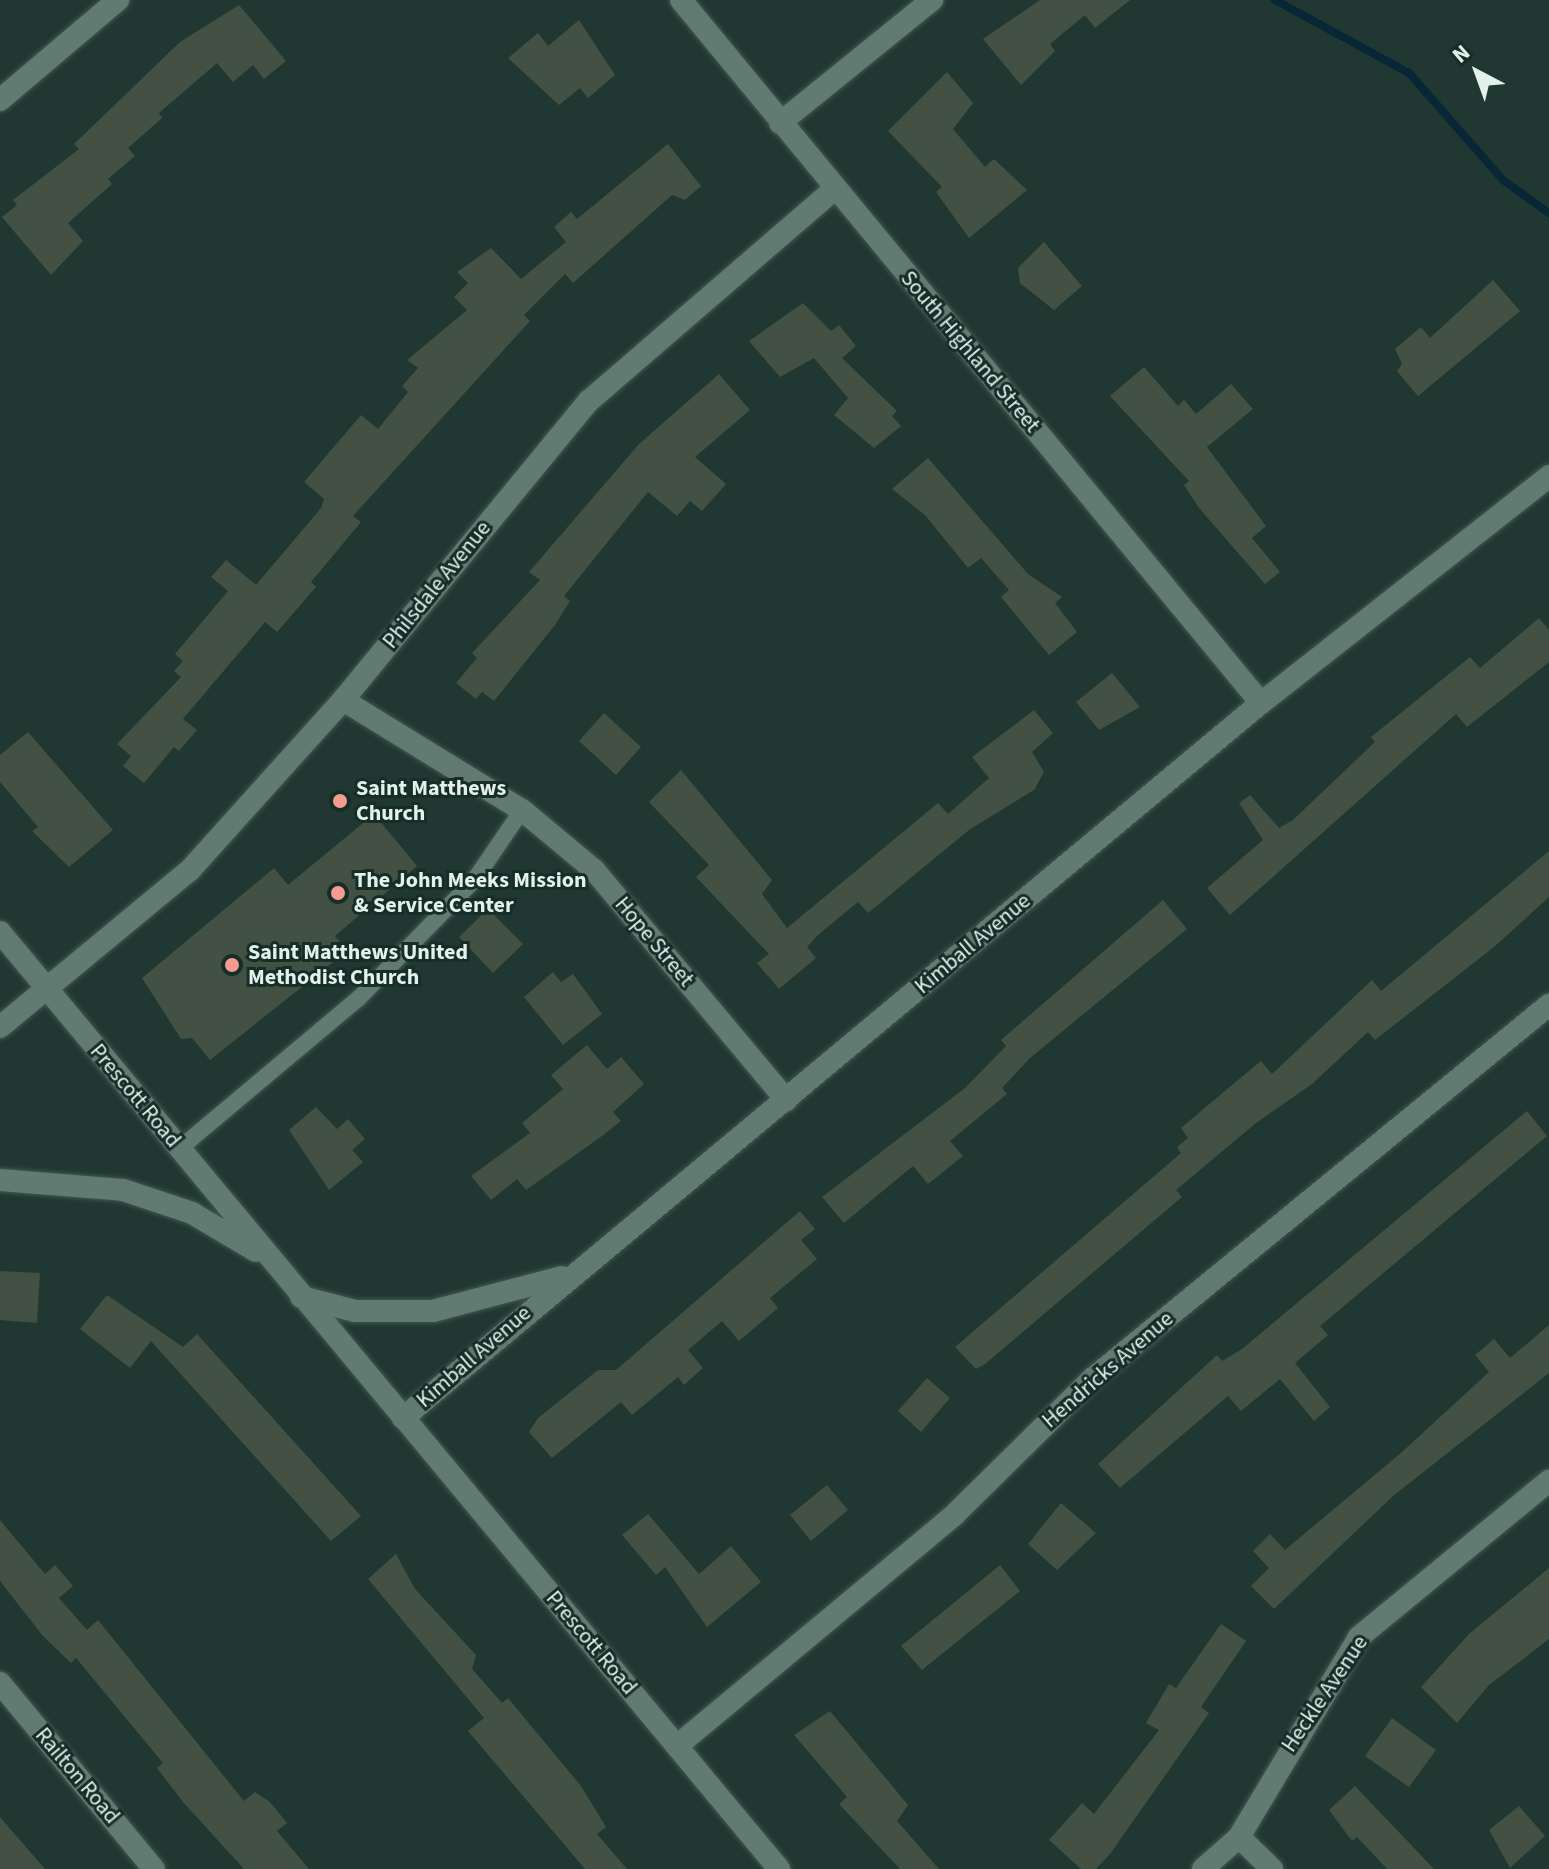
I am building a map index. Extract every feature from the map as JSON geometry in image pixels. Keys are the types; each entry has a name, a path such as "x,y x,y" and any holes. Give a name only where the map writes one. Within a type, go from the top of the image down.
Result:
{"street":[{"path":"0,100 118,0"},
{"name":"South Highland Street","path":"681,0 1261,703"},
{"path":"780,123 932,0"},
{"name":"Philsdale Avenue","path":"45,988 190,870 343,700 589,401 835,189"},
{"name":"Kimball Avenue","path":"403,1418 571,1274 786,1100 1261,703 1549,476"},
{"name":"Hope Street","path":"343,700 522,810 594,870 786,1100"},
{"name":"Prescott Road","path":"0,932 779,1869"},
{"path":"0,1027 45,988"},
{"name":"Hendricks Avenue","path":"677,1746 954,1515 1092,1379 1549,1005"},
{"path":"0,1180 123,1190 192,1213 270,1259"},
{"path":"301,1297 355,1311 433,1311 571,1274"},
{"name":"Heckle Avenue","path":"1203,1869 1239,1837 1359,1637 1549,1481"},
{"name":"Railton Road","path":"0,1683 154,1869"},
{"path":"1239,1837 1272,1869"}],"lane":[{"path":"179,1149 358,999 475,879 522,810"}],"building":[{"path":"1040,0 1130,0 1095,28 1085,15 1050,44 1055,51 1021,85 983,39"},
{"path":"239,5 286,61 264,79 253,65 233,82 217,63 159,113 162,118 128,148 135,156 108,179 112,184 68,223 83,241 51,275 2,217 17,205 13,200 79,149 74,144 180,42"},
{"path":"579,20 615,75 588,98 580,88 559,105 508,58 538,33 548,46"},
{"path":"947,72 973,103 953,129 985,167 994,159 1027,190 969,238 936,192 942,187 888,131"},
{"path":"668,144 701,186 685,200 672,195 573,283 565,274 524,315 530,321 353,516 361,522 311,582 316,587 277,632 265,622 183,719 197,730 179,751 174,747 144,783 123,766 131,756 117,744 181,677 174,671 183,661 175,654 228,591 211,577 226,560 256,585 321,508 324,499 304,482 361,415 378,429 408,392 402,386 418,368 407,360 467,310 454,297 468,283 457,272 491,248 521,279 566,242 554,227 571,212 577,219"},
{"path":"1044,242 1082,286 1054,310 1020,283 1018,268"},
{"path":"1493,280 1520,311 1418,396 1397,371 1402,364 1395,349 1421,327 1430,338"},
{"path":"803,303 831,331 839,325 856,346 842,358 897,411 892,416 901,426 874,448 834,415 848,398 814,358 780,377 749,341"},
{"path":"1144,367 1178,406 1184,400 1196,414 1231,384 1253,409 1207,447 1266,526 1252,538 1280,572 1265,584 1199,508 1184,485 1189,481 1110,396"},
{"path":"719,374 750,410 695,457 726,484 702,511 690,501 677,516 648,492 564,596 570,601 555,625 494,701 482,692 476,699 456,683 477,658 472,653 540,580 529,572 639,444"},
{"path":"928,458 1028,574 1062,597 1055,603 1077,632 1049,655 1001,597 1009,590 981,558 968,568 925,515 892,489"},
{"path":"1539,618 1549,630 1549,662 1467,727 1456,714 1230,915 1207,888 1263,840 1239,803 1250,795 1279,828 1293,820 1375,742 1371,737 1470,657 1480,668"},
{"path":"1112,673 1140,707 1099,730 1076,702"},
{"path":"1034,710 1053,733 1032,752 1044,772 1034,790 969,830 868,913 858,902 807,947 816,958 779,989 757,963 769,954 696,877 709,865 649,802 681,770 772,880 762,894 787,928 938,803 948,814 989,778 972,757"},
{"path":"604,713 641,747 616,775 579,741"},
{"path":"28,732 113,830 69,867 32,831 38,827 0,782 0,755"},
{"path":"374,814 417,866 335,936 347,951 210,1060 192,1038 181,1039 142,978 274,868 288,885"},
{"path":"1549,851 1549,897 1494,947 1375,1040 1368,1032 1312,1084 1256,1123 1176,1190 1182,1197 985,1364 976,1369 955,1347 1181,1153 1177,1147 1188,1138 1181,1128 1226,1090 1261,1061 1272,1074 1372,980 1381,991"},
{"path":"1163,900 1187,929 1030,1058 1002,1088 1007,1094 950,1141 963,1156 928,1184 913,1166 844,1223 822,1197 965,1088 1006,1046 1001,1040"},
{"path":"488,909 523,944 493,973 459,937"},
{"path":"553,972 561,982 573,974 602,1014 563,1045 524,997"},
{"path":"587,1045 607,1069 621,1057 644,1084 613,1112 621,1121 602,1136 526,1190 517,1179 491,1200 471,1176 530,1133 522,1123 563,1089 551,1075"},
{"path":"316,1107 337,1129 348,1119 365,1139 352,1150 363,1162 329,1190 289,1130"},
{"path":"1527,1111 1547,1136 1320,1326 1328,1335 1295,1363 1330,1407 1314,1421 1280,1379 1241,1411 1228,1396 1120,1488 1098,1464 1217,1355 1222,1361 1242,1349"},
{"path":"800,1211 815,1229 801,1240 817,1259 770,1298 778,1308 739,1341 722,1321 688,1350 703,1368 684,1385 678,1377 632,1415 621,1402 552,1458 529,1432 538,1418 598,1370 616,1370"},
{"path":"0,1271 40,1273 37,1323 0,1320"},
{"path":"107,1295 183,1347 197,1334 361,1516 331,1541 151,1341 130,1368 80,1329"},
{"path":"1549,1325 1549,1373 1393,1496 1274,1609 1251,1586 1269,1568 1253,1551 1270,1534 1285,1550 1402,1452 1489,1372 1475,1355 1494,1339 1510,1358"},
{"path":"927,1378 950,1398 921,1432 898,1411"},
{"path":"827,1485 848,1510 811,1541 790,1515"},
{"path":"1061,1503 1096,1533 1057,1570 1028,1544"},
{"path":"648,1514 699,1574 731,1546 761,1582 707,1627 665,1567 656,1575 622,1535"},
{"path":"0,1520 45,1574 55,1565 73,1586 59,1598 87,1630 98,1620 244,1801 255,1792 270,1802 287,1823 277,1831 309,1869 244,1869 183,1802 157,1768 163,1763 76,1658 71,1663 43,1636 0,1581"},
{"path":"396,1554 415,1589 476,1655 472,1669 502,1703 508,1698 581,1786 606,1827 597,1834 627,1869 585,1869 468,1731 484,1718 368,1579"},
{"path":"1000,1565 1020,1591 922,1670 901,1646"},
{"path":"1549,1568 1549,1639 1489,1685 1457,1723 1421,1687 1469,1634"},
{"path":"1221,1624 1246,1641 1201,1707 1209,1713 1110,1854 1096,1869 1081,1869 1049,1840 1082,1803 1094,1814 1159,1730 1146,1723 1169,1684 1176,1688"},
{"path":"830,1711 908,1805 897,1821 939,1869 900,1869 839,1804 847,1797 794,1735"},
{"path":"1392,1718 1436,1750 1409,1787 1365,1756"},
{"path":"1355,1786 1434,1869 1387,1869 1357,1837 1352,1841 1329,1810"},
{"path":"1519,1806 1545,1836 1510,1868 1489,1830"},
{"path":"0,1817 45,1869 0,1869"}],"waterway":[{"path":"1275,0 1409,73 1503,180 1549,213"}],"place":[{"name":"Saint Matthews Church","path":"340,801"},
{"name":"The John Meeks Mission & Service Center","path":"338,893"},
{"name":"Saint Matthews United Methodist Church","path":"232,965"}]}
